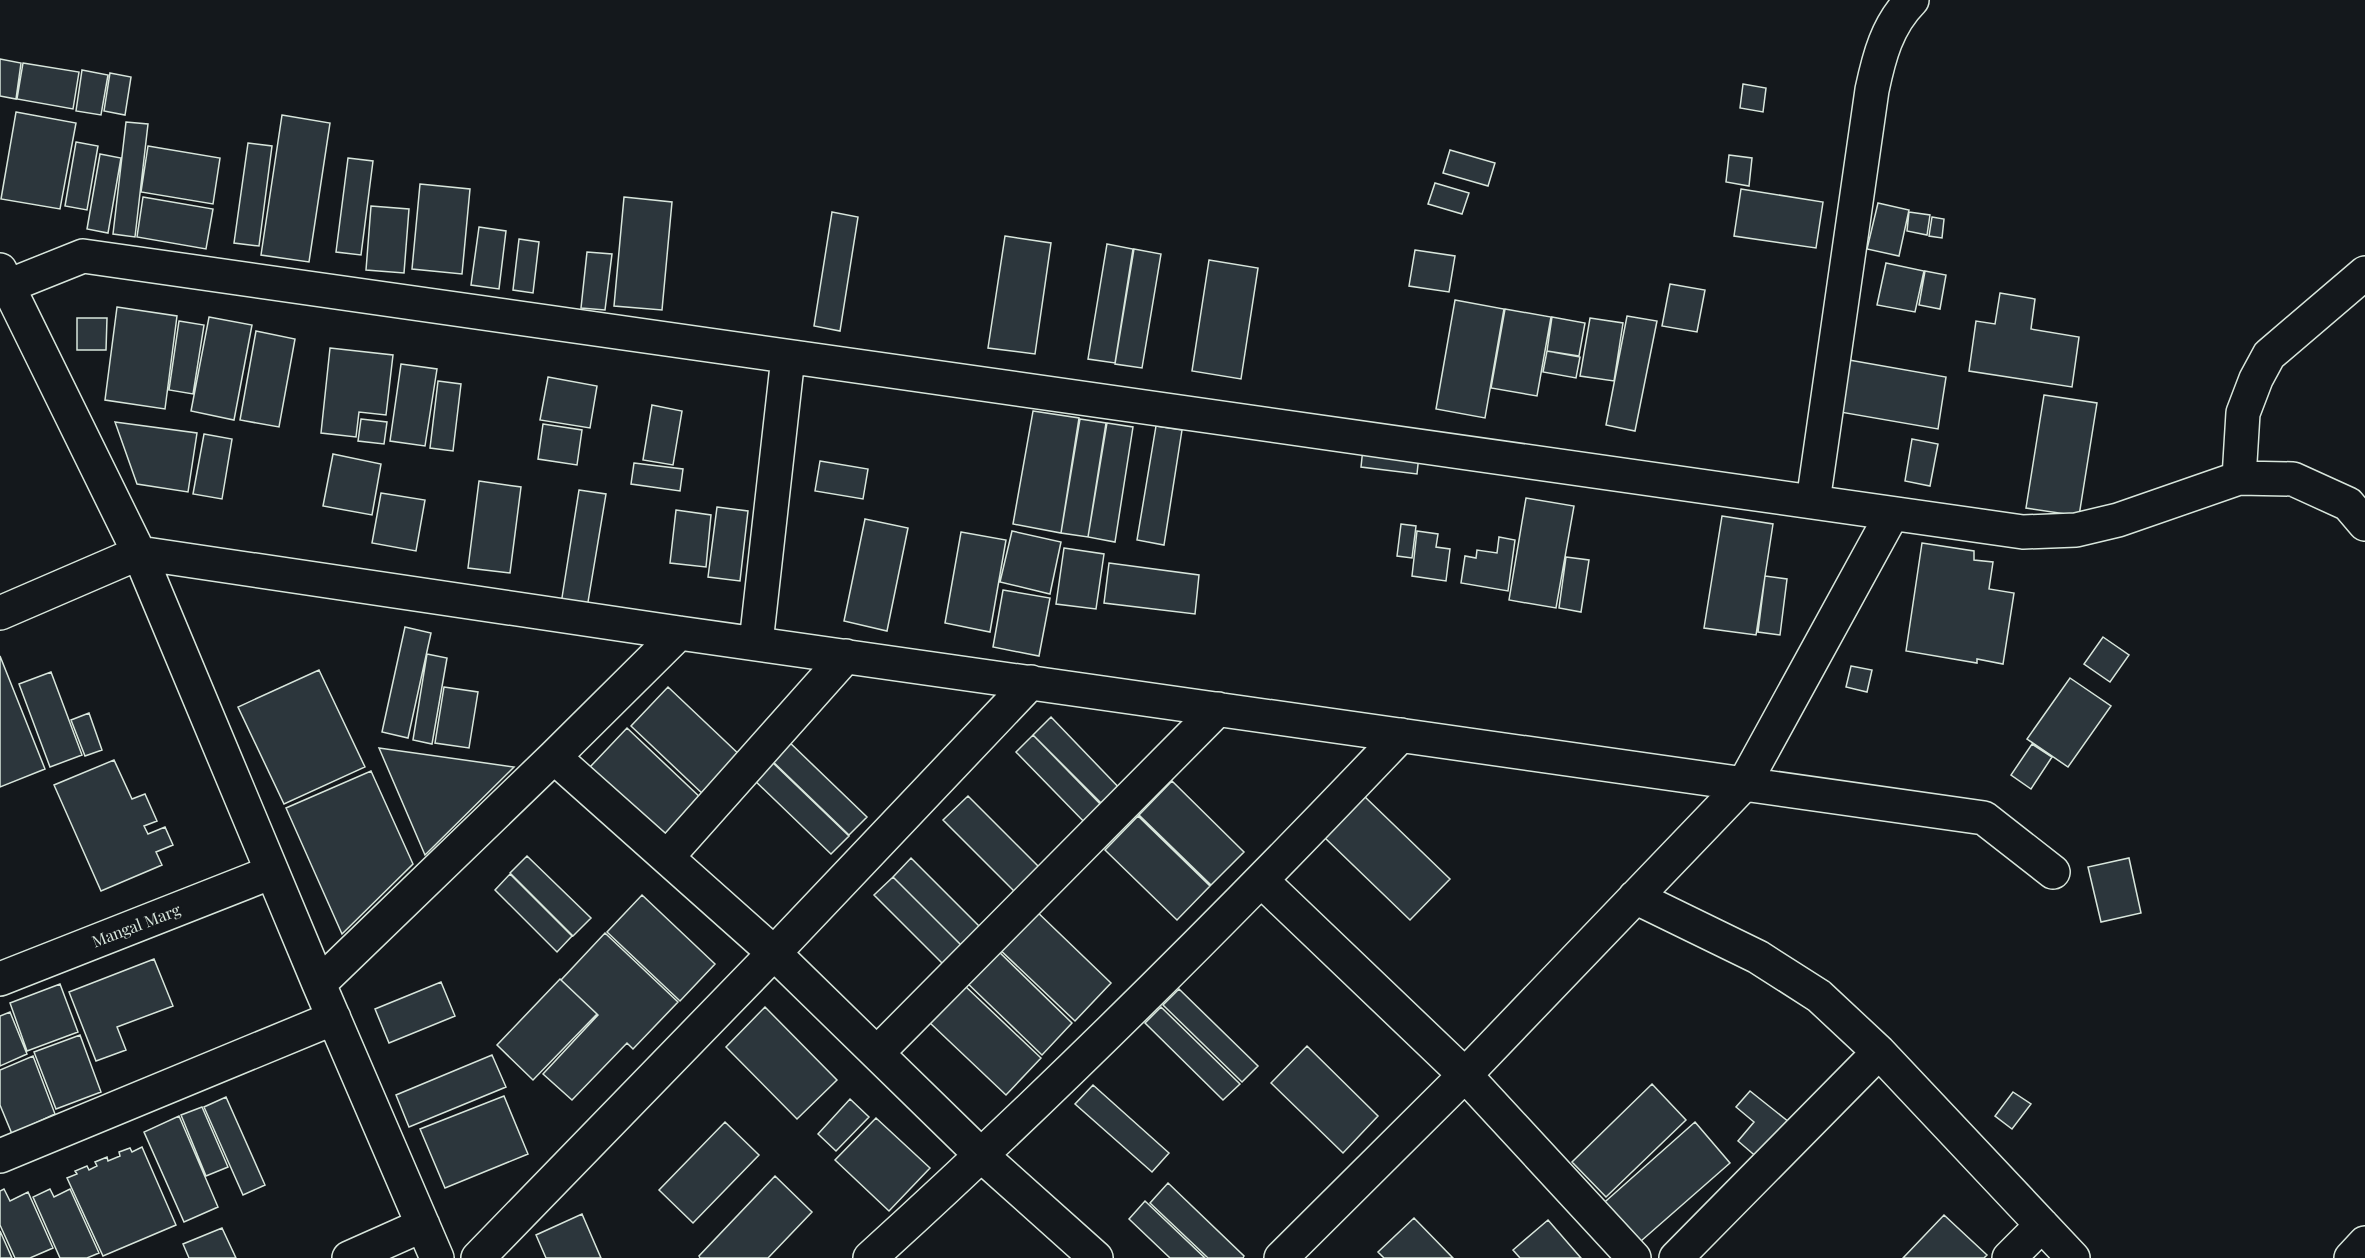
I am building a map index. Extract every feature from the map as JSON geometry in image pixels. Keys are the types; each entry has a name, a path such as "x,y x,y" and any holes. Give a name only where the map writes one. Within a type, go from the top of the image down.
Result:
{"street":[{"path":"1813,502 1872,90 1881,49 1900,12 1912,0"},
{"path":"437,1258 319,984 139,553 4,278 83,256 2023,532 2076,530 2118,520 2239,478 2293,479 2348,504 2365,524"},
{"path":"2239,478 2243,413 2256,379 2269,355 2365,273"},
{"path":"756,644 788,357"},
{"path":"1281,1258 1465,1075 1744,784 1892,513"},
{"path":"0,613 139,553 679,633 1984,818 2054,872"},
{"path":"319,984 679,633"},
{"path":"668,856 846,656"},
{"path":"478,1258 774,953 1031,682"},
{"path":"878,1052 1218,709"},
{"path":"870,1258 982,1156 1262,881 1401,735"},
{"path":"554,757 668,856 774,953 982,1156 1095,1258"},
{"name":"Mangal Marg","path":"0,979 272,872"},
{"path":"1262,881 1465,1075 1634,1258"},
{"path":"1635,897 1758,957 1819,996 1879,1052 2073,1258"},
{"path":"0,1156 334,1018"},
{"path":"1676,1258 1879,1052"},
{"path":"350,1258 423,1225"},
{"path":"2009,1258 2042,1225"},
{"path":"2351,1258 2365,1243"}],"building":[{"path":"0,59 21,63 16,99 0,96"},
{"path":"23,63 79,72 73,109 17,99"},
{"path":"82,70 108,75 101,115 76,111"},
{"path":"110,73 131,77 125,115 104,111"},
{"path":"1743,84 1766,88 1763,112 1740,108"},
{"path":"16,112 76,123 60,209 1,199"},
{"path":"282,115 330,123 309,262 261,255"},
{"path":"126,122 148,124 135,237 113,234"},
{"path":"76,142 98,146 87,210 65,206"},
{"path":"248,143 272,146 259,246 234,243"},
{"path":"148,146 220,158 213,204 141,192"},
{"path":"1450,150 1495,163 1488,186 1443,173"},
{"path":"100,154 121,158 108,233 87,229"},
{"path":"1729,155 1752,158 1749,186 1726,182"},
{"path":"348,158 373,161 361,255 336,252"},
{"path":"1435,183 1469,193 1462,214 1428,204"},
{"path":"420,184 470,189 462,274 412,269"},
{"path":"1741,189 1823,202 1816,248 1734,236"},
{"path":"143,197 213,209 206,249 137,237"},
{"path":"624,197 672,202 662,310 614,306"},
{"path":"1878,203 1909,210 1899,256 1867,249"},
{"path":"371,206 409,209 404,273 366,270"},
{"path":"832,212 858,217 840,331 814,326"},
{"path":"1909,212 1930,215 1927,235 1907,231"},
{"path":"1932,217 1944,219 1942,238 1929,236"},
{"path":"479,227 506,231 499,289 471,285"},
{"path":"1005,236 1051,243 1035,354 988,348"},
{"path":"519,239 539,242 533,293 513,290"},
{"path":"1107,244 1133,249 1115,363 1088,359"},
{"path":"1134,249 1161,254 1142,368 1115,364"},
{"path":"1415,250 1455,256 1449,292 1409,286"},
{"path":"587,252 612,254 605,310 581,308"},
{"path":"1209,260 1258,268 1241,379 1192,371"},
{"path":"1886,263 1924,271 1915,312 1877,305"},
{"path":"1925,271 1946,275 1940,309 1919,305"},
{"path":"1670,284 1705,290 1697,332 1662,326"},
{"path":"2000,293 2035,299 2031,329 2079,337 2072,387 1969,371 1976,321 1995,324"},
{"path":"1455,300 1504,309 1485,418 1436,409"},
{"path":"117,307 177,316 165,409 105,400"},
{"path":"1505,309 1551,317 1537,396 1491,388"},
{"path":"1627,316 1657,321 1635,431 1606,425"},
{"path":"209,317 252,325 234,420 191,411"},
{"path":"1552,317 1585,323 1579,356 1547,351"},
{"path":"77,318 107,318 106,350 77,350"},
{"path":"1590,318 1623,323 1614,381 1580,376"},
{"path":"179,321 204,325 193,394 169,390"},
{"path":"256,331 295,339 279,427 240,420"},
{"path":"330,348 393,355 386,415 359,412 356,437 321,433"},
{"path":"1547,351 1580,357 1576,378 1543,372"},
{"path":"1849,360 1946,377 1938,429 1840,412"},
{"path":"401,364 437,369 425,446 390,441"},
{"path":"548,377 597,386 590,428 540,420"},
{"path":"438,381 461,384 453,451 430,448"},
{"path":"2044,395 2097,403 2079,516 2026,508"},
{"path":"652,405 682,411 673,465 643,460"},
{"path":"1033,411 1079,418 1061,533 1013,524"},
{"path":"361,419 387,422 384,444 358,441"},
{"path":"1080,419 1106,423 1088,537 1061,533"},
{"path":"115,422 197,433 188,492 137,484"},
{"path":"1107,423 1133,427 1115,542 1088,537"},
{"path":"543,424 582,430 577,465 538,459"},
{"path":"1156,426 1182,430 1164,545 1137,540"},
{"path":"204,434 232,439 222,499 193,494"},
{"path":"1912,439 1938,444 1930,486 1905,481"},
{"path":"1363,448 1419,455 1417,474 1361,467"},
{"path":"333,454 381,464 372,515 323,506"},
{"path":"820,461 868,469 863,499 815,491"},
{"path":"634,463 683,469 680,491 631,484"},
{"path":"479,481 521,487 510,573 468,568"},
{"path":"579,490 606,494 587,608 561,604"},
{"path":"381,493 425,500 416,551 372,543"},
{"path":"1526,498 1574,506 1556,608 1509,600"},
{"path":"717,507 748,511 740,581 708,577"},
{"path":"676,510 711,515 706,567 670,563"},
{"path":"1722,516 1773,524 1756,635 1704,628"},
{"path":"865,519 908,528 887,631 844,621"},
{"path":"1401,524 1416,526 1412,558 1397,556"},
{"path":"1012,531 1061,542 1050,594 1000,582"},
{"path":"1417,531 1438,534 1436,547 1450,549 1446,581 1412,576"},
{"path":"961,532 1006,540 990,632 945,623"},
{"path":"1499,537 1515,540 1508,591 1461,583 1465,556 1476,558 1477,550 1497,553"},
{"path":"1922,543 1974,551 1974,560 1993,562 1989,589 2014,593 2003,664 1977,659 1977,663 1906,651"},
{"path":"1064,548 1104,554 1096,609 1056,604"},
{"path":"1566,557 1589,560 1581,612 1559,608"},
{"path":"1109,563 1199,575 1195,614 1104,603"},
{"path":"1765,576 1787,579 1780,635 1758,632"},
{"path":"1003,590 1050,598 1039,656 993,647"},
{"path":"405,627 431,633 408,738 382,732"},
{"path":"2103,637 2129,655 2110,682 2084,664"},
{"path":"427,654 447,658 432,744 413,740"},
{"path":"0,656 45,769 0,787"},
{"path":"1851,666 1872,670 1867,692 1846,687"},
{"path":"319,670 365,767 284,804 238,707"},
{"path":"51,672 82,755 50,767 19,684"},
{"path":"2070,678 2111,706 2068,767 2027,739"},
{"path":"444,687 478,692 469,748 435,743"},
{"path":"668,687 743,758 706,797 631,726"},
{"path":"89,713 102,750 85,756 71,720"},
{"path":"1051,717 1126,795 1109,811 1033,735"},
{"path":"627,728 703,800 665,839 590,767"},
{"path":"1033,735 1108,812 1091,829 1016,752"},
{"path":"786,739 867,817 849,835 768,757"},
{"path":"2032,744 2052,757 2031,789 2011,775"},
{"path":"379,748 514,767 425,855"},
{"path":"768,758 849,836 831,854 750,776"},
{"path":"114,760 132,799 145,794 157,821 144,826 148,834 165,827 173,845 156,852 162,865 101,891 54,785"},
{"path":"371,771 413,864 342,934 286,808"},
{"path":"1172,781 1244,852 1211,885 1139,815"},
{"path":"968,796 1047,875 1023,900 943,820"},
{"path":"1364,796 1450,879 1410,920 1324,837"},
{"path":"1138,816 1210,886 1177,920 1105,850"},
{"path":"527,856 591,918 573,936 510,873"},
{"path":"911,858 985,932 967,951 893,877"},
{"path":"2129,858 2141,913 2101,922 2088,867"},
{"path":"510,874 572,936 557,952 495,890"},
{"path":"893,877 967,951 948,969 874,895"},
{"path":"642,895 715,964 680,1001 607,932"},
{"path":"1032,907 1111,983 1075,1021 995,945"},
{"path":"605,933 678,1002 633,1049 627,1043 572,1100 543,1074 598,1015 561,980"},
{"path":"993,946 1072,1023 1042,1055 962,978"},
{"path":"154,959 173,1006 117,1027 126,1050 96,1061 69,992"},
{"path":"560,979 597,1014 533,1080 497,1045"},
{"path":"441,982 455,1016 389,1043 375,1009"},
{"path":"60,984 78,1032 27,1051 10,1003"},
{"path":"964,985 1041,1058 1006,1095 929,1022"},
{"path":"1179,989 1258,1066 1242,1082 1163,1005"},
{"path":"765,1007 837,1080 797,1119 726,1047"},
{"path":"1161,1007 1240,1084 1223,1100 1145,1023"},
{"path":"10,1012 27,1054 0,1066 0,1016"},
{"path":"80,1035 101,1092 56,1109 34,1052"},
{"path":"1307,1046 1378,1116 1343,1153 1271,1083"},
{"path":"492,1055 506,1087 409,1127 396,1095"},
{"path":"33,1056 55,1114 12,1134 0,1105 0,1070"},
{"path":"1652,1084 1686,1120 1606,1197 1572,1162"},
{"path":"1093,1085 1169,1153 1152,1172 1075,1104"},
{"path":"1750,1091 1789,1122 1759,1159 1738,1141 1754,1122 1736,1107"},
{"path":"2013,1092 2031,1104 2012,1129 1995,1116"},
{"path":"504,1096 528,1154 445,1188 420,1129"},
{"path":"226,1097 265,1185 243,1195 204,1107"},
{"path":"850,1099 869,1117 836,1151 818,1134"},
{"path":"202,1107 228,1167 206,1176 181,1115"},
{"path":"179,1116 218,1207 184,1222 144,1132"},
{"path":"876,1118 930,1168 889,1211 835,1160"},
{"path":"725,1122 759,1155 693,1223 659,1190"},
{"path":"1695,1122 1730,1163 1633,1248 1598,1208"},
{"path":"142,1147 176,1225 103,1256 67,1178 77,1174 75,1171 87,1166 89,1170 97,1166 95,1162 107,1157 108,1161 120,1156 119,1152 130,1148 132,1152"},
{"path":"775,1176 812,1212 768,1258 700,1258 699,1256"},
{"path":"1168,1183 1244,1256 1243,1258 1208,1258 1150,1203"},
{"path":"4,1189 10,1201 28,1192 53,1248 30,1258 15,1258 0,1225 0,1191"},
{"path":"50,1189 54,1197 70,1189 99,1253 87,1258 60,1258 33,1197"},
{"path":"1145,1201 1205,1258 1170,1258 1129,1219"},
{"path":"582,1214 601,1258 546,1258 536,1235"},
{"path":"1944,1215 1987,1255 1984,1258 1903,1258"},
{"path":"1414,1218 1453,1258 1384,1258 1378,1252"},
{"path":"1548,1220 1581,1258 1520,1258 1513,1250"},
{"path":"222,1228 236,1258 189,1258 183,1244"},
{"path":"0,1231 12,1258 0,1258"}]}
